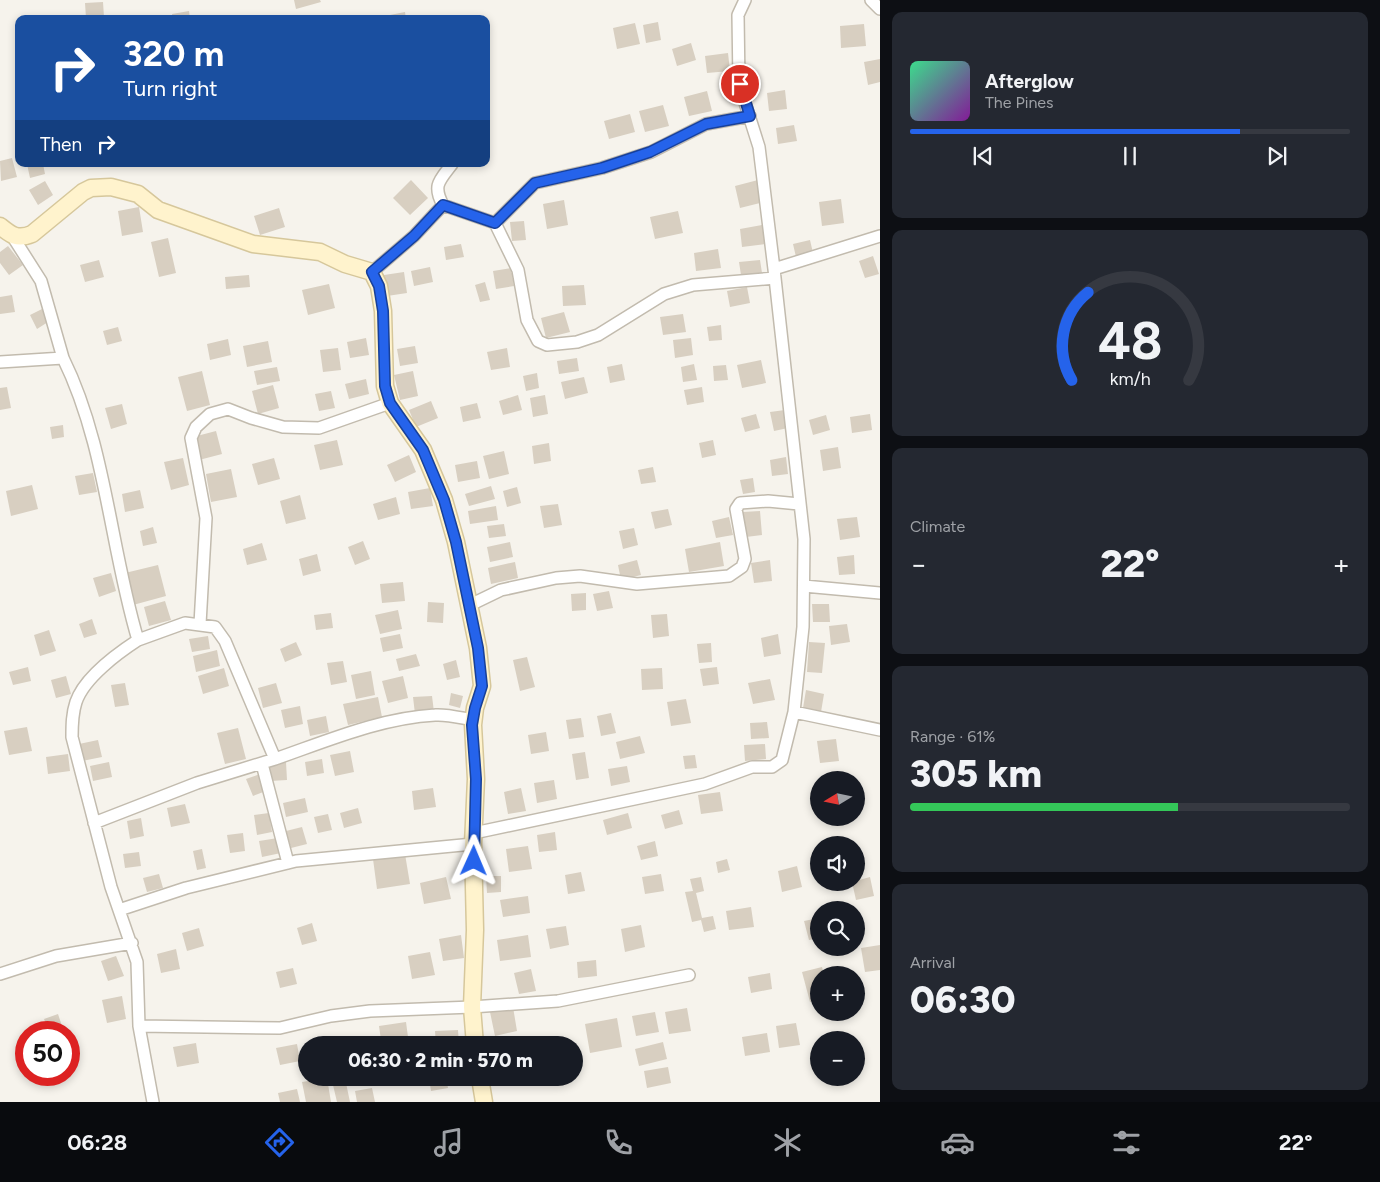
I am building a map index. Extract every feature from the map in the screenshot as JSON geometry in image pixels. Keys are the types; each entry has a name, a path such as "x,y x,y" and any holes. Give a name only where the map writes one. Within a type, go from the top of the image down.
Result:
{"main road":[{"path":"0,226 13,237 22,238 32,234 83,192 91,188 110,187 138,194 158,210 253,244 320,252 345,264 372,272 379,286 383,311 385,386 390,403 423,450 444,500 470,605 482,686 473,720 476,779 474,838 475,930 472,1007 474,1036"},
{"path":"481,1086 484,1102"}],"street":[{"path":"119,910 186,888 288,863 474,838 691,788 752,768 772,767 782,760 794,712 803,627 804,539 759,147 740,84 738,15 745,0"},
{"path":"871,0 880,9"},
{"path":"495,223 535,183 602,168 650,152 706,124 750,116"},
{"path":"450,167 439,180 437,193 443,205 495,223 518,270 527,320 538,341 547,345 577,342 598,335 618,325 664,294 694,285 775,274 880,236"},
{"path":"372,272 414,236 443,205"},
{"path":"13,237 41,281 63,358 85,410 97,455 124,595 138,640"},
{"path":"0,362 63,358"},
{"path":"200,624 206,518 191,438 196,428 210,414 228,409 284,427 319,428 390,403"},
{"path":"470,605 501,590 556,578 580,576 637,584 729,576 742,567 745,559 736,509 740,503 768,501 799,504"},
{"path":"804,586 880,593"},
{"path":"153,1102 139,1026 137,962 132,943 111,888 72,737 72,719 76,700 92,677 122,650 138,640 185,623 215,627 225,641 275,759"},
{"path":"794,712 880,730"},
{"path":"94,823 197,783 262,764 361,729 404,718 437,714 473,720"},
{"path":"262,764 288,863"},
{"path":"0,974 56,956 132,943"},
{"path":"139,1026 280,1028 332,1016 370,1012 472,1007 558,1000 689,976"}],"building":[{"path":"294,0 320,0 321,2 296,9"},
{"path":"103,2 104,15 86,15 85,3"},
{"path":"189,11 190,15 172,15"},
{"path":"405,12 405,15 390,15"},
{"path":"658,22 661,40 646,43 643,25"},
{"path":"635,23 640,44 617,49 613,28"},
{"path":"864,24 866,46 841,48 840,26"},
{"path":"691,43 696,60 677,66 672,49"},
{"path":"728,53 730,71 707,73 705,56"},
{"path":"880,59 880,82 868,85 864,62"},
{"path":"785,90 787,109 769,111 767,93"},
{"path":"707,91 712,111 689,116 684,97"},
{"path":"663,105 669,126 645,132 639,111"},
{"path":"630,114 635,132 609,139 604,121"},
{"path":"794,125 797,141 778,144 776,128"},
{"path":"12,158 17,177 1,181 0,161"},
{"path":"28,167 44,167 45,174 30,178"},
{"path":"411,180 428,198 410,215 393,198"},
{"path":"758,180 764,202 740,208 735,186"},
{"path":"45,181 53,195 38,205 29,190"},
{"path":"841,199 844,223 822,226 819,202"},
{"path":"564,200 568,225 547,229 543,204"},
{"path":"139,207 143,232 122,236 118,211"},
{"path":"279,208 285,227 260,235 254,216"},
{"path":"678,211 683,233 655,239 650,217"},
{"path":"524,221 526,240 512,241 510,222"},
{"path":"762,225 765,244 742,247 740,229"},
{"path":"168,238 176,273 159,277 151,242"},
{"path":"810,240 813,253 796,257 793,244"},
{"path":"461,244 464,257 446,260 444,247"},
{"path":"8,246 23,265 9,275 0,263 0,252"},
{"path":"718,249 721,268 696,271 694,253"},
{"path":"873,256 879,274 865,278 859,261"},
{"path":"99,260 104,277 85,282 80,265"},
{"path":"760,260 762,273 741,275 739,262"},
{"path":"430,267 433,282 414,286 411,271"},
{"path":"511,268 514,286 496,289 493,271"},
{"path":"404,272 407,293 387,296 384,275"},
{"path":"249,275 250,287 226,289 225,277"},
{"path":"485,282 490,300 480,302 475,285"},
{"path":"329,284 335,308 308,315 302,290"},
{"path":"584,285 586,305 563,306 562,286"},
{"path":"747,287 750,303 730,307 727,291"},
{"path":"12,295 15,312 0,314 0,297"},
{"path":"42,309 48,322 37,329 30,315"},
{"path":"564,312 570,332 546,338 541,318"},
{"path":"683,314 686,332 663,335 660,317"},
{"path":"721,325 722,340 709,341 707,327"},
{"path":"118,327 122,341 107,345 103,331"},
{"path":"366,338 369,355 350,358 347,342"},
{"path":"691,338 693,355 675,358 673,340"},
{"path":"228,339 231,355 210,360 207,344"},
{"path":"268,341 272,362 247,367 243,346"},
{"path":"415,346 418,363 400,366 397,349"},
{"path":"338,348 341,370 323,372 320,350"},
{"path":"507,348 510,367 491,370 487,352"},
{"path":"577,358 579,371 559,374 557,361"},
{"path":"761,360 766,383 742,388 737,365"},
{"path":"622,364 625,380 610,383 607,367"},
{"path":"694,364 697,380 683,382 681,367"},
{"path":"726,365 728,380 714,381 713,366"},
{"path":"277,367 280,381 257,385 254,371"},
{"path":"202,371 210,405 187,411 178,377"},
{"path":"413,371 418,396 400,400 394,375"},
{"path":"537,373 539,388 526,391 523,376"},
{"path":"584,377 588,393 565,399 561,382"},
{"path":"366,379 369,394 349,399 345,384"},
{"path":"273,385 279,408 258,414 252,391"},
{"path":"7,387 11,408 0,410 0,388"},
{"path":"702,387 704,402 687,405 684,390"},
{"path":"331,391 335,408 319,411 315,394"},
{"path":"518,395 522,410 503,415 499,401"},
{"path":"545,395 548,414 533,417 530,398"},
{"path":"431,401 438,418 416,427 409,410"},
{"path":"477,403 481,418 463,422 460,407"},
{"path":"122,404 127,424 111,429 105,408"},
{"path":"785,410 788,428 774,431 770,412"},
{"path":"756,414 760,428 745,432 741,418"},
{"path":"870,414 872,430 852,433 850,417"},
{"path":"826,415 830,430 813,435 809,420"},
{"path":"63,425 64,437 52,439 50,427"},
{"path":"216,431 222,454 199,460 193,437"},
{"path":"337,440 343,465 320,470 314,445"},
{"path":"713,440 716,455 702,458 699,443"},
{"path":"549,443 551,461 534,464 532,446"},
{"path":"838,447 841,468 823,471 820,450"},
{"path":"504,451 509,474 489,479 483,456"},
{"path":"409,455 416,472 395,482 387,465"},
{"path":"786,457 788,474 772,476 770,460"},
{"path":"183,458 189,485 171,490 164,462"},
{"path":"274,458 280,479 258,485 252,464"},
{"path":"477,461 480,478 458,482 455,465"},
{"path":"653,467 656,482 641,484 638,470"},
{"path":"231,469 237,497 211,502 206,474"},
{"path":"93,473 97,492 79,495 75,476"},
{"path":"753,478 755,492 743,494 740,480"},
{"path":"32,485 38,509 11,516 6,491"},
{"path":"491,486 495,499 469,506 465,494"},
{"path":"517,487 521,503 507,507 503,491"},
{"path":"430,488 433,506 411,509 408,492"},
{"path":"140,490 144,508 125,512 122,494"},
{"path":"300,495 306,519 286,524 280,501"},
{"path":"396,497 400,514 378,520 373,504"},
{"path":"558,504 562,525 544,528 540,506"},
{"path":"496,506 498,520 470,524 468,511"},
{"path":"668,509 672,525 655,529 651,512"},
{"path":"760,511 762,535 746,537 743,512"},
{"path":"729,517 733,535 716,538 712,521"},
{"path":"857,517 860,537 840,540 837,519"},
{"path":"504,524 506,536 489,538 487,526"},
{"path":"153,527 157,543 143,546 140,531"},
{"path":"634,528 638,545 623,549 619,531"},
{"path":"363,541 370,559 355,565 348,547"},
{"path":"510,542 513,557 490,562 487,547"},
{"path":"720,542 724,566 689,572 685,549"},
{"path":"262,543 267,560 247,565 243,549"},
{"path":"317,554 321,571 303,576 299,559"},
{"path":"854,555 855,574 839,575 837,557"},
{"path":"637,560 641,575 621,580 618,565"},
{"path":"770,560 772,581 754,583 751,563"},
{"path":"515,562 518,578 491,584 488,568"},
{"path":"158,565 166,596 133,605 125,573"},
{"path":"111,573 116,591 99,597 93,578"},
{"path":"403,582 405,601 382,603 380,584"},
{"path":"609,591 613,608 597,611 593,594"},
{"path":"586,593 586,610 572,611 571,594"},
{"path":"165,601 171,620 149,626 144,607"},
{"path":"428,602 444,603 443,623 427,622"},
{"path":"812,604 829,604 830,622 813,622"},
{"path":"398,610 402,629 380,634 375,615"},
{"path":"331,613 333,628 316,630 314,615"},
{"path":"667,614 669,636 653,638 651,615"},
{"path":"92,619 97,634 84,638 79,624"},
{"path":"847,624 850,642 831,645 829,626"},
{"path":"49,630 56,651 40,656 34,635"},
{"path":"400,634 403,648 383,652 380,638"},
{"path":"778,634 781,654 764,657 761,638"},
{"path":"208,636 210,649 192,652 189,639"},
{"path":"296,642 302,655 285,662 280,649"},
{"path":"809,642 825,643 822,673 807,672"},
{"path":"711,643 712,662 699,663 697,644"},
{"path":"217,650 220,666 196,672 193,656"},
{"path":"416,654 420,666 399,671 396,659"},
{"path":"527,657 535,687 520,691 513,660"},
{"path":"456,660 460,677 447,680 443,664"},
{"path":"343,661 347,682 331,685 327,663"},
{"path":"28,667 31,681 13,685 9,672"},
{"path":"717,667 719,684 703,686 700,669"},
{"path":"224,668 229,686 203,694 198,676"},
{"path":"662,668 663,689 642,690 641,669"},
{"path":"371,671 375,695 356,699 351,675"},
{"path":"66,676 71,694 56,698 51,680"},
{"path":"403,676 408,698 388,703 382,681"},
{"path":"770,679 775,700 753,704 748,683"},
{"path":"125,683 129,705 115,707 111,685"},
{"path":"276,683 282,703 263,708 258,688"},
{"path":"806,690 824,694 821,712 803,708"},
{"path":"451,693 463,696 460,708 449,705"},
{"path":"432,696 434,712 415,714 413,697"},
{"path":"378,697 382,717 348,725 343,704"},
{"path":"686,699 691,723 671,726 667,702"},
{"path":"300,706 303,724 285,728 281,710"},
{"path":"611,713 616,733 601,736 597,716"},
{"path":"326,716 329,732 310,736 307,720"},
{"path":"581,718 584,737 569,739 566,720"},
{"path":"767,722 769,738 751,739 750,723"},
{"path":"27,727 32,751 9,755 4,731"},
{"path":"238,728 246,759 225,764 217,733"},
{"path":"546,732 549,751 531,754 528,735"},
{"path":"640,736 645,753 620,759 616,742"},
{"path":"836,739 839,761 820,763 817,741"},
{"path":"98,740 102,757 82,761 79,744"},
{"path":"765,744 766,759 745,761 744,745"},
{"path":"350,751 354,772 335,776 330,755"},
{"path":"585,752 589,778 576,780 572,754"},
{"path":"68,754 70,771 48,774 46,757"},
{"path":"695,755 697,768 685,769 683,756"},
{"path":"322,759 324,773 307,776 305,762"},
{"path":"109,762 112,777 93,781 90,766"},
{"path":"286,762 287,780 270,781 268,764"},
{"path":"627,766 630,782 611,786 608,769"},
{"path":"260,774 266,791 253,796 246,779"},
{"path":"554,780 557,799 537,803 534,783"},
{"path":"433,788 436,807 414,810 412,791"},
{"path":"521,788 526,811 508,814 504,792"},
{"path":"720,792 723,811 701,814 698,795"},
{"path":"305,798 308,812 286,817 283,803"},
{"path":"185,804 190,823 171,827 167,808"},
{"path":"358,808 362,823 344,828 340,813"},
{"path":"679,810 683,824 665,829 661,815"},
{"path":"269,813 272,832 257,835 254,815"},
{"path":"628,813 632,828 607,835 603,820"},
{"path":"328,814 332,830 318,833 314,817"},
{"path":"141,818 144,836 130,839 127,821"},
{"path":"302,827 307,844 291,848 286,831"},
{"path":"555,832 557,850 539,852 537,835"},
{"path":"243,833 245,851 230,853 227,835"},
{"path":"278,838 281,853 262,857 259,841"},
{"path":"655,841 658,856 641,860 637,846"},
{"path":"528,846 532,869 509,872 506,849"},
{"path":"202,849 206,868 197,870 193,851"},
{"path":"139,852 141,866 125,868 123,854"},
{"path":"405,854 410,884 377,889 373,859"},
{"path":"727,859 730,870 718,873 716,862"},
{"path":"797,866 802,887 782,892 778,871"},
{"path":"581,872 585,891 568,894 565,875"},
{"path":"159,874 163,888 147,892 143,878"},
{"path":"661,874 664,891 645,894 642,877"},
{"path":"486,876 501,876 501,892 487,893"},
{"path":"446,877 451,899 424,904 420,883"},
{"path":"701,877 704,891 696,893 702,918 713,916 716,929 704,932 701,920 692,922 685,892 693,891 690,879"},
{"path":"870,877 874,896 856,900 854,891 865,891 865,878"},
{"path":"528,896 530,913 503,917 500,900"},
{"path":"751,907 754,927 729,930 726,911"},
{"path":"810,920 810,940 809,940 804,921"},
{"path":"312,923 317,941 302,945 297,928"},
{"path":"641,925 645,947 625,952 621,929"},
{"path":"566,926 569,945 550,949 546,929"},
{"path":"199,928 204,946 187,951 182,933"},
{"path":"461,935 464,958 443,961 439,939"},
{"path":"528,935 531,957 500,961 497,940"},
{"path":"880,945 880,970 865,972 862,956 865,956 865,947"},
{"path":"176,949 180,969 161,973 157,954"},
{"path":"430,952 435,975 412,979 408,956"},
{"path":"116,956 124,976 108,981 101,961"},
{"path":"596,960 597,976 578,978 577,962"},
{"path":"293,968 297,984 280,988 276,972"},
{"path":"531,969 536,991 519,994 514,973"},
{"path":"810,970 810,1002 802,972"},
{"path":"770,973 772,989 751,993 748,977"},
{"path":"122,996 126,1019 107,1023 102,1000"},
{"path":"513,1007 517,1031 495,1036 490,1012"},
{"path":"687,1008 691,1031 669,1034 665,1012"},
{"path":"655,1012 659,1032 636,1036 632,1016"},
{"path":"58,1014 60,1021 45,1021 44,1019"},
{"path":"617,1018 622,1047 590,1053 585,1024"},
{"path":"406,1022 408,1036 380,1036 379,1026"},
{"path":"796,1023 800,1045 779,1048 776,1026"},
{"path":"458,1030 458,1036 435,1036 435,1031"},
{"path":"767,1033 770,1052 745,1056 742,1037"},
{"path":"663,1042 667,1059 639,1066 635,1049"},
{"path":"196,1043 199,1063 177,1067 173,1047"},
{"path":"297,1044 298,1061 280,1065 276,1048"},
{"path":"668,1067 671,1083 647,1088 644,1071"},
{"path":"303,1086 328,1086 331,1102 306,1102"},
{"path":"333,1086 347,1086 350,1102 337,1102"},
{"path":"430,1086 448,1086 448,1088 431,1091"},
{"path":"372,1088 375,1102 357,1102 355,1091"},
{"path":"297,1089 300,1102 280,1102 278,1093"}],"route":[{"path":"474,861 476,779 472,725 482,686 478,648 456,542 444,500 423,450 390,403 385,386 383,311 379,286 372,272 414,236 443,205 495,223 535,183 602,168 672,143 706,124 750,116 740,84"}]}
